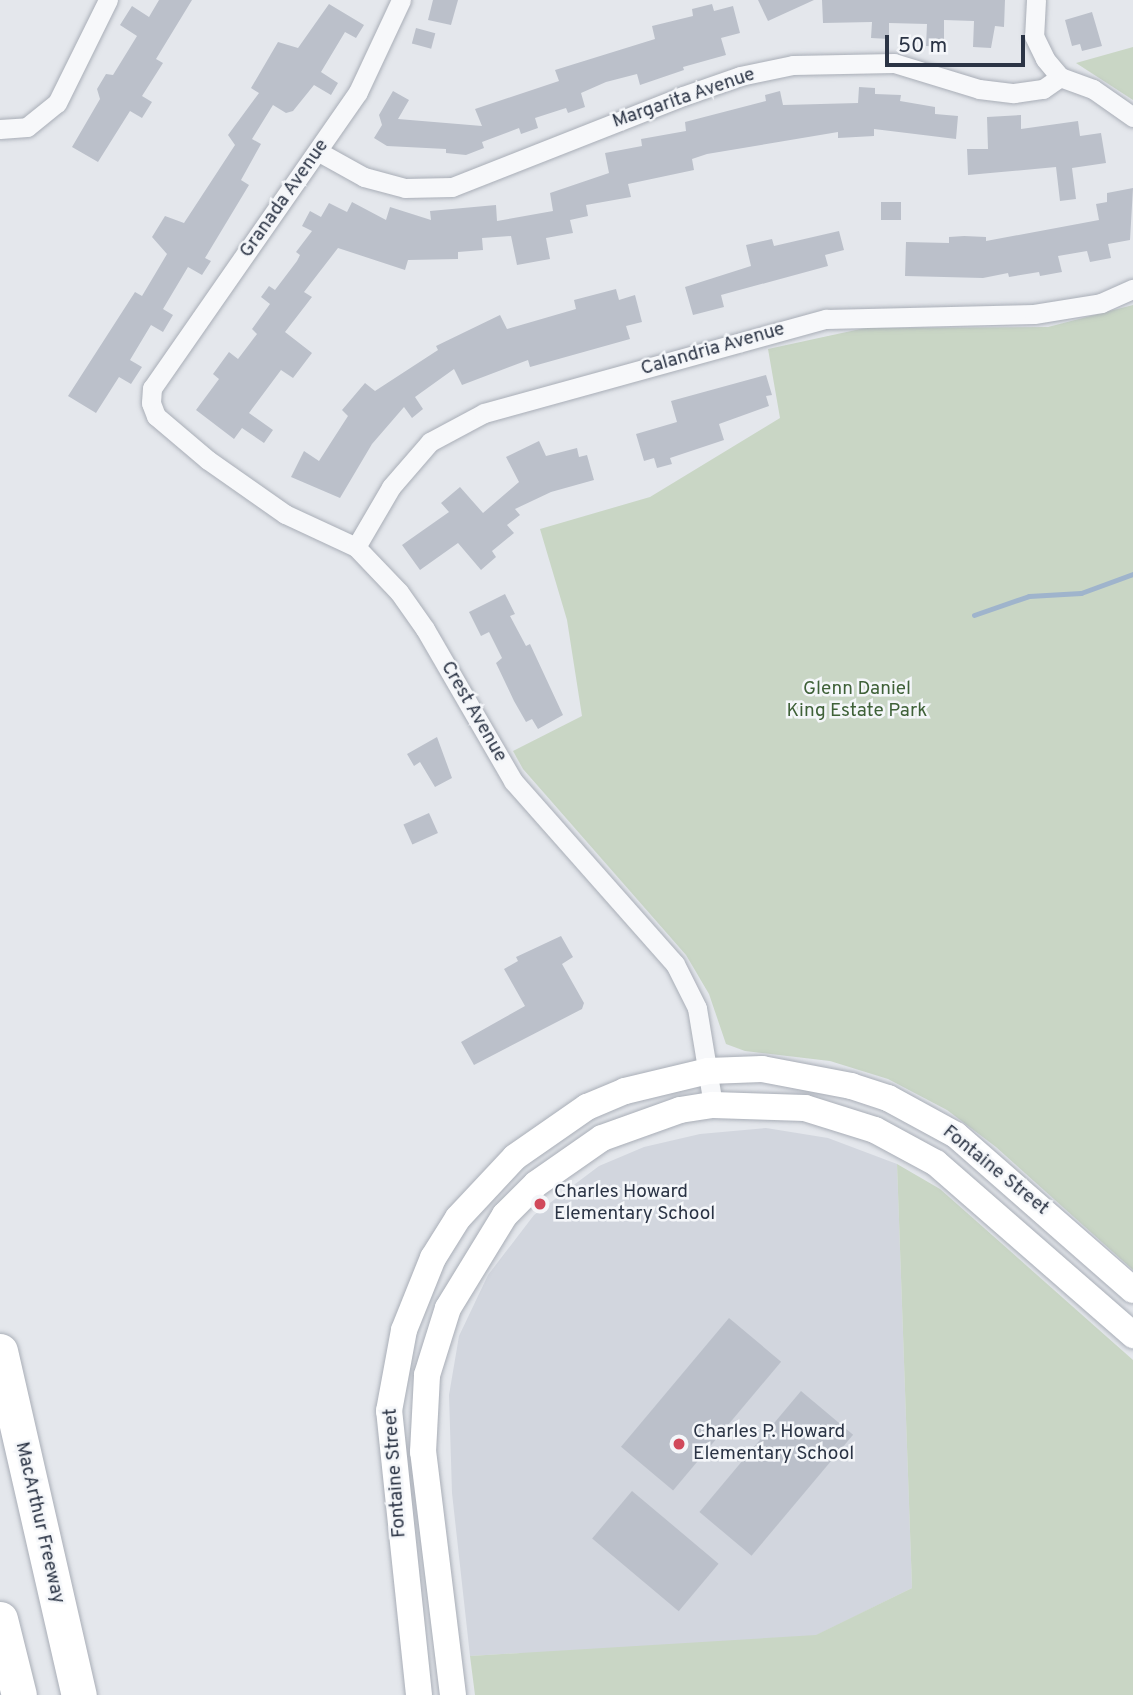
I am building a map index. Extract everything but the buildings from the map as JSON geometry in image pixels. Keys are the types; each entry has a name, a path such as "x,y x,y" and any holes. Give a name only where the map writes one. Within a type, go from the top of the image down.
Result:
{"highway":[{"name":"MacArthur Freeway","path":"0,1351 79,1695"},
{"path":"0,1619 19,1695"}],"street":[{"path":"0,129 27,127 57,103 108,0"},
{"name":"Granada Avenue","path":"152,388 319,152 358,92 401,0"},
{"path":"1036,0 1034,36 1045,59 1060,77 1093,89 1133,117"},
{"name":"Margarita Avenue","path":"319,152 364,177 405,188 452,187 682,96 740,76 793,65 894,63 979,89 1014,93 1043,89 1060,77"},
{"name":"Calandria Avenue","path":"356,547 391,487 429,442 484,413 826,318 1034,314 1101,303 1133,289"},
{"name":"Crest Avenue","path":"152,388 156,416 208,460 285,514 356,547 425,629 513,781 675,964 698,1008 713,1105"},
{"name":"Fontaine Street","path":"419,1695 389,1411 401,1343 422,1281 455,1222 481,1191 546,1133 625,1091 708,1071 762,1069 809,1075 888,1098 922,1114 988,1161 1133,1290"},
{"name":"Fontaine Street","path":"453,1695 423,1427 426,1375 447,1308 505,1215 564,1161 637,1123 713,1105 805,1108 905,1144 966,1187 1133,1335"}],"shaded area":[{"name":"Charles P. Howard Elementary School","path":"766,1128 828,1138 897,1164 912,1588 817,1635 818,1665 519,1653 470,1656 452,1493 449,1395 459,1336 488,1275 534,1215 599,1166 644,1147 700,1134"}],"green space":[{"path":"1133,47 1133,100 1076,63"},
{"name":"Glenn Daniel King Estate Park","path":"1133,305 1133,1270 996,1147 947,1110 888,1079 830,1061 745,1051 726,1044 709,994 686,955 523,769 513,751 582,716 567,620 540,529 650,497 780,418 768,349 865,328 1048,327"},
{"path":"897,1164 940,1189 1133,1360 1133,1695 475,1695 470,1656 816,1635 912,1588"}],"waterway":[{"path":"974,615 1029,596 1081,593 1133,574"}],"place":[{"name":"Charles Howard Elementary School","path":"540,1204"},
{"name":"Charles P. Howard Elementary School","path":"679,1444"}]}
